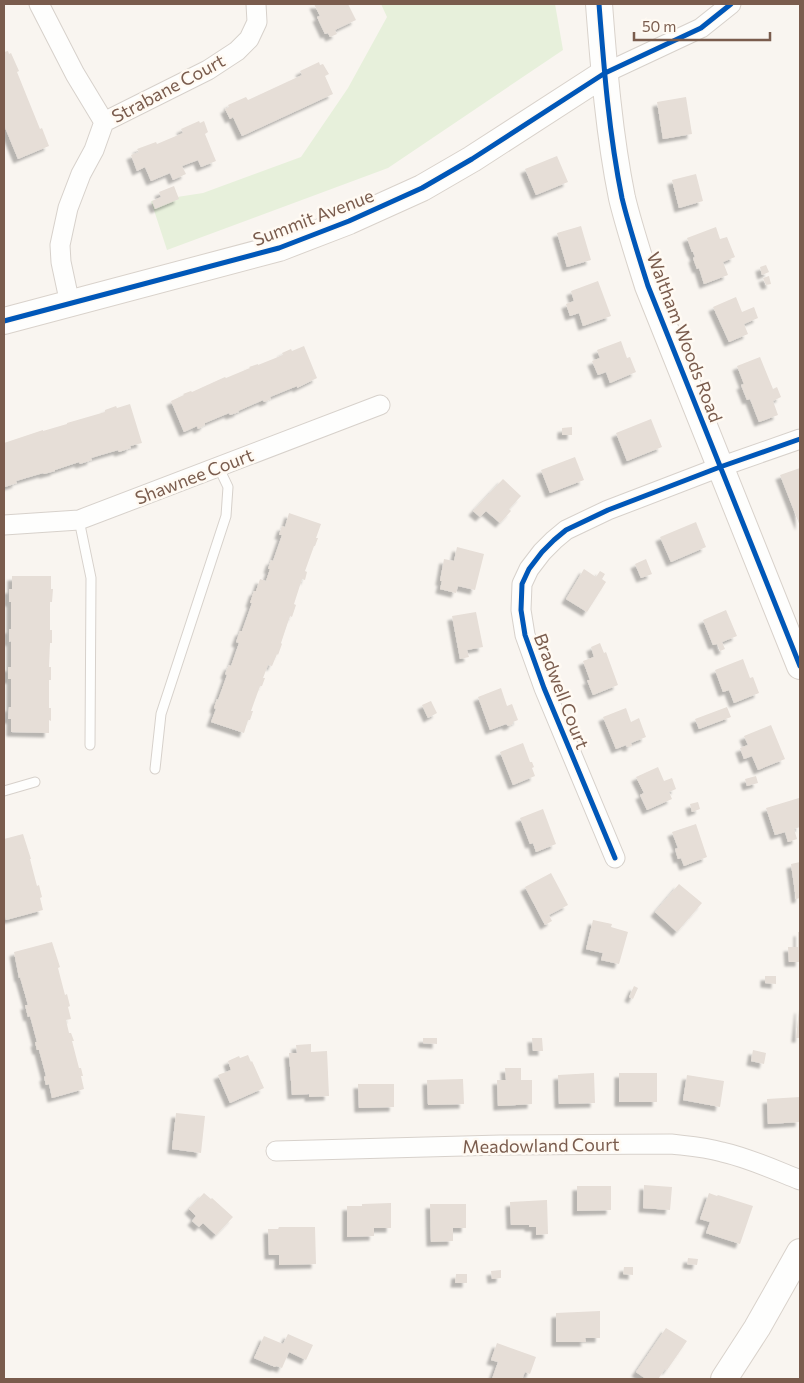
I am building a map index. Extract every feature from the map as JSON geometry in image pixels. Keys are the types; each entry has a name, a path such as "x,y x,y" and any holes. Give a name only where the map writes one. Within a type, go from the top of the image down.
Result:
{"street":[{"name":"Strabane Court","path":"39,4 75,74 104,122"},
{"name":"Strabane Court","path":"70,304 61,262 60,245 62,231 68,208 81,174 94,150 104,122 208,70 237,51 249,39 257,22 256,4"},
{"name":"Waltham Woods Road","path":"600,4 608,106 614,153 623,199 648,286 800,666"},
{"path":"605,73 701,28 731,4"},
{"name":"Summit Avenue","path":"4,321 279,248 349,221 422,188 472,159 605,73"},
{"name":"Shawnee Court","path":"4,525 79,520 380,405"},
{"name":"Bradwell Court","path":"615,858 548,696 525,635 522,610 522,584 529,569 542,552 566,530 608,510 800,439"},
{"name":"Meadowland Court","path":"276,1151 501,1145 671,1144 721,1151 748,1159 800,1180"},
{"path":"724,1379 757,1328 800,1252"}],"lane":[{"path":"155,769 161,714 226,516 228,486 218,466"},
{"path":"79,520 91,578 90,745"},
{"path":"4,791 35,782"}],"green space":[{"path":"381,4 555,4 563,50 388,168 167,250 151,201 203,193 301,157 348,88 387,17"}],"building":[{"path":"314,4 348,4 356,20 335,30 337,34 330,37 328,33 325,34 317,17 320,16"},
{"path":"8,51 9,54 11,53 19,71 17,72 40,129 42,128 49,146 18,159 4,125 4,52"},
{"path":"319,62 320,65 323,64 329,74 325,76 333,94 242,136 233,117 230,119 225,109 229,107 228,105 246,97 248,100 302,75 300,71"},
{"path":"686,97 692,134 663,139 657,102"},
{"path":"199,121 200,123 204,121 208,132 205,134 216,161 201,167 198,160 182,166 186,174 173,180 170,173 151,181 145,167 137,171 131,155 139,152 137,149 156,142 157,144 183,133 181,129"},
{"path":"557,156 568,182 536,195 525,169"},
{"path":"696,174 703,201 679,208 672,180"},
{"path":"174,186 179,199 155,209 152,201 161,197 159,192"},
{"path":"581,226 591,260 567,267 557,233"},
{"path":"716,227 720,239 727,237 735,257 723,262 728,275 704,284 687,238"},
{"path":"766,265 769,272 762,275 760,267"},
{"path":"769,276 771,284 766,285 763,278"},
{"path":"598,281 611,316 583,326 579,313 570,316 566,304 574,301 571,291"},
{"path":"736,297 742,312 754,307 758,318 744,324 748,334 729,342 713,307"},
{"path":"621,341 627,358 630,357 636,372 610,383 606,372 598,375 592,361 600,358 597,350"},
{"path":"304,346 317,378 297,388 297,386 270,397 271,399 264,402 263,400 239,412 230,415 229,413 205,423 205,425 198,429 197,426 184,432 171,401 183,394 283,355 282,353 291,349 292,351"},
{"path":"760,357 773,389 777,387 781,397 773,401 778,415 759,422 750,399 747,400 741,385 744,384 737,366"},
{"path":"130,404 142,443 130,446 131,448 119,452 118,450 91,458 92,460 80,464 79,462 55,471 16,481 17,483 5,487 4,443 105,412 105,410 116,406 117,408"},
{"path":"651,419 662,447 627,461 616,433"},
{"path":"572,427 572,435 562,435 562,428"},
{"path":"575,457 584,480 550,493 541,470"},
{"path":"800,468 800,526 780,475"},
{"path":"503,479 521,496 500,523 486,511 480,517 473,511"},
{"path":"289,513 321,524 316,538 318,538 305,571 307,572 305,580 302,579 294,604 296,605 292,617 290,616 278,655 272,666 268,665 244,733 211,722 216,709 214,708 217,699 227,675 225,674 229,665 231,666 239,643 236,642 252,603 250,603 254,591 256,591 260,579 266,581 271,560 273,561 282,535 279,535 282,526 285,527"},
{"path":"696,522 706,547 671,562 660,537"},
{"path":"457,547 484,554 475,590 458,586 456,593 440,589 444,559 454,561"},
{"path":"646,559 652,574 641,578 635,564"},
{"path":"584,569 596,577 600,571 605,574 602,579 606,582 587,612 566,599"},
{"path":"12,576 51,576 51,589 53,589 52,602 50,602 52,643 50,643 49,667 51,667 49,708 51,708 51,721 49,720 49,733 11,732 11,719 8,719 9,707 11,707 11,679 8,679 8,667 11,667 9,629 11,629 11,602 9,602 9,589 12,589"},
{"path":"726,610 737,636 722,642 725,649 720,651 717,644 713,645 703,620"},
{"path":"476,612 483,647 467,650 469,657 460,659 452,616"},
{"path":"600,643 604,653 606,652 618,685 593,695 587,680 590,680 583,661 594,657 591,647"},
{"path":"743,659 750,678 753,677 759,693 734,703 729,690 723,692 715,670"},
{"path":"501,688 507,706 512,704 518,720 508,726 506,724 490,730 478,697"},
{"path":"431,701 437,713 428,718 422,705"},
{"path":"727,707 731,717 699,729 695,719"},
{"path":"626,708 631,722 639,718 646,737 631,743 632,746 627,747 626,745 616,749 603,717"},
{"path":"771,725 785,759 758,770 752,756 744,759 740,748 748,745 744,736"},
{"path":"523,743 530,762 532,762 534,767 532,768 535,776 513,785 500,752"},
{"path":"658,767 664,781 672,778 676,789 669,792 672,799 647,810 640,795 644,793 636,777"},
{"path":"756,776 758,783 747,786 745,779"},
{"path":"799,798 800,827 794,829 797,839 788,842 785,832 775,835 766,808"},
{"path":"698,802 700,809 692,812 690,804"},
{"path":"543,809 556,844 536,852 533,843 530,844 520,818"},
{"path":"696,824 707,857 684,866 681,858 678,859 675,849 678,848 672,832"},
{"path":"23,834 37,886 39,885 43,910 6,920 4,914 4,839"},
{"path":"800,862 800,898 796,899 791,864"},
{"path":"551,873 568,905 549,915 552,921 545,925 525,887"},
{"path":"679,884 702,903 677,932 655,912"},
{"path":"593,920 612,924 611,927 628,932 619,964 601,960 603,953 586,949"},
{"path":"798,932 800,932 800,962 789,962 788,947 798,947"},
{"path":"52,942 60,967 58,968 65,995 67,994 70,1006 68,1007 71,1019 66,1020 69,1033 71,1033 74,1041 72,1041 83,1076 81,1076 84,1089 52,1098 49,1084 46,1085 44,1077 46,1076 39,1050 37,1050 35,1042 37,1042 30,1016 28,1017 25,1005 28,1005 19,978 14,952"},
{"path":"765,976 776,976 776,984 765,983"},
{"path":"634,986 638,988 633,999 629,997"},
{"path":"799,1009 800,1038 796,1038"},
{"path":"423,1038 437,1038 437,1044 423,1043"},
{"path":"532,1038 542,1038 543,1051 533,1051"},
{"path":"311,1044 311,1052 327,1051 329,1096 309,1097 309,1094 292,1095 289,1053 297,1053 296,1045"},
{"path":"753,1050 766,1053 764,1064 751,1061"},
{"path":"248,1055 264,1088 230,1103 218,1075 231,1070 228,1061 239,1056 240,1058"},
{"path":"505,1068 521,1068 521,1080 532,1080 532,1104 498,1106 497,1080 506,1080"},
{"path":"594,1073 595,1103 559,1104 558,1075"},
{"path":"619,1073 657,1073 657,1102 619,1102"},
{"path":"687,1075 724,1081 720,1107 683,1100"},
{"path":"463,1079 464,1104 428,1105 427,1080"},
{"path":"358,1084 394,1084 394,1107 359,1108"},
{"path":"800,1097 800,1122 768,1124 767,1099"},
{"path":"176,1113 205,1116 201,1153 172,1149"},
{"path":"644,1185 672,1187 670,1210 643,1208"},
{"path":"577,1186 611,1186 611,1210 577,1211"},
{"path":"204,1193 233,1217 216,1235 203,1223 199,1227 192,1221 196,1216 189,1209"},
{"path":"709,1193 753,1206 740,1244 706,1233 710,1222 700,1219"},
{"path":"547,1200 548,1234 536,1235 536,1227 529,1227 529,1225 511,1225 510,1202"},
{"path":"391,1203 391,1228 374,1228 374,1236 347,1237 347,1206"},
{"path":"430,1204 466,1204 466,1228 453,1228 453,1241 431,1242"},
{"path":"279,1227 315,1227 316,1264 279,1265 279,1255 269,1255 268,1229 278,1229"},
{"path":"688,1258 698,1259 697,1265 687,1264"},
{"path":"624,1267 633,1267 633,1275 623,1274"},
{"path":"501,1270 501,1278 492,1279 491,1271"},
{"path":"456,1274 467,1274 467,1283 455,1283"},
{"path":"600,1311 600,1338 585,1338 586,1342 556,1342 556,1313"},
{"path":"666,1328 687,1341 667,1370 665,1369 658,1379 646,1379 636,1372"},
{"path":"288,1334 313,1345 306,1360 289,1352 282,1368 254,1358 264,1336 283,1344"},
{"path":"497,1343 536,1357 530,1374 525,1372 522,1379 492,1379 498,1362 491,1360"}],"cycle path":[{"path":"599,4 610,126 622,198 634,242 648,286 800,666"},
{"path":"4,321 279,248 349,221 422,188 472,159 605,73 701,28 731,4"},
{"path":"615,858 544,688 525,635 521,610 522,584 529,569 542,552 566,530 608,510 800,439"}]}
